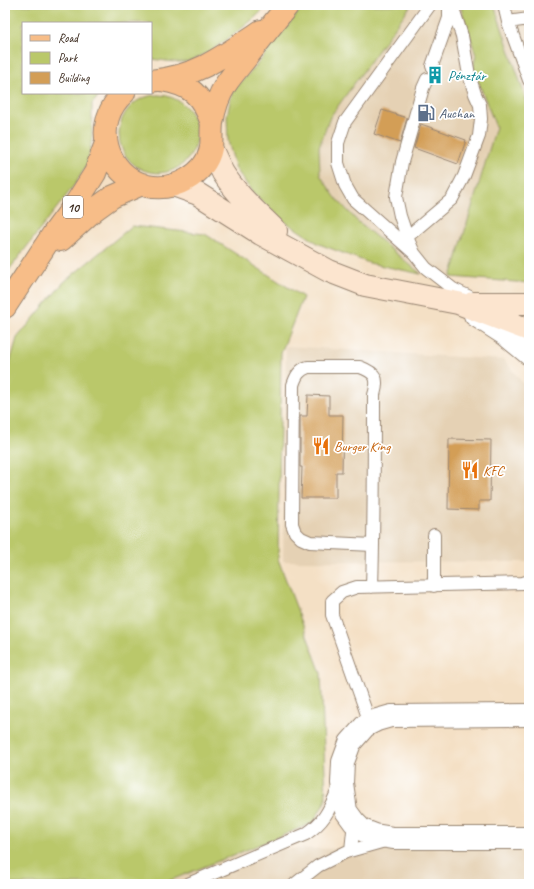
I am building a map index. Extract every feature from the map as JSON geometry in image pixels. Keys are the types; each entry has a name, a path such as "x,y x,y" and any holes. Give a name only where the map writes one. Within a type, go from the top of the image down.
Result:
{"main road":[{"name":"10","path":"106,144 111,157 119,169 129,178 142,184 158,187 173,185 184,181 193,175 207,158 211,148 212,123 218,99 226,84 288,5"},
{"name":"10","path":"156,80 192,71 205,66 272,24"},
{"name":"10","path":"156,80 178,83 194,92 205,106 212,123"},
{"name":"10","path":"5,307 95,173 106,144 106,127 110,112 118,98 123,94"},
{"name":"10","path":"32,267 94,210 112,197 142,184"}],"street":[{"path":"211,148 230,182 253,209 298,254"},
{"path":"173,185 198,194 262,234 329,271 365,285 458,303 529,330"},
{"path":"458,303 529,303"},
{"path":"458,303 506,335 529,354"},
{"path":"529,715 391,716 370,723 365,726 350,743 343,762 342,783 346,811 362,830 375,835 393,838 529,838"}],"lane":[{"path":"430,5 345,122 338,143 338,163 345,185 353,199 414,253 426,268 453,289 482,303"},
{"path":"432,66 449,18 449,5"},
{"path":"406,237 452,199 464,176 479,136 481,120 480,105 475,94 462,36 452,5"},
{"path":"504,5 508,22 529,80"},
{"path":"508,22 529,19"},
{"path":"414,253 406,237 396,197 402,162 423,88 427,79"},
{"path":"372,587 373,544 374,395 378,384 374,374 360,367 308,367 295,377 293,384 292,524 295,532 301,538 310,542 373,544"},
{"path":"434,535 434,586"},
{"path":"370,723 332,615 332,601 342,592 357,588 372,587 523,583 529,581"},
{"path":"188,884 306,834 318,826 326,816 342,783"},
{"path":"351,850 354,822"},
{"path":"295,884 318,866 346,852 393,838"}],"shaded area":[{"path":"411,5 460,5 476,55 473,68 496,127 451,277 421,274 358,222 335,197 320,175 319,147 330,117"},
{"path":"494,5 529,5 529,108"},
{"path":"286,346 504,360 529,391 529,562 283,561"},
{"path":"529,848 529,884 141,884 231,849"}],"green space":[{"path":"15,5 268,5 241,29 216,47 193,60 185,62 152,59 152,22 22,22 22,94 100,94 92,104 92,137 88,163 76,183 5,275 5,9"},
{"path":"304,5 411,5 330,117 319,147 320,175 335,197 358,222 421,274 369,263 319,244 281,219 253,193 236,169 228,141 227,116 232,92 255,67"},
{"path":"460,5 494,5 529,108 529,283 451,277 496,127 473,68 476,55"},
{"path":"158,95 173,98 180,102 190,112 194,119 197,134 194,149 190,156 180,166 173,170 158,173 143,170 136,166 126,156 122,149 119,134 122,119 126,112 136,102 143,98"},
{"path":"132,226 205,234 303,297 281,353 278,559 321,673 326,800 313,823 161,884 5,884 5,380 17,338 64,282"}],"building":[{"path":"382,110 407,118 400,143 374,134"},
{"path":"421,124 466,140 458,164 414,148"},
{"name":"Burger King","path":"308,395 329,396 329,415 343,415 342,472 336,472 336,498 301,498 302,467 300,467 300,416 307,416"},
{"name":"KFC","path":"449,439 491,440 490,501 479,501 479,510 448,509"}],"place":[{"name":"Pénztár","path":"435,75"},
{"name":"Auchan","path":"426,113"},
{"name":"Burger King","path":"321,446"},
{"name":"KFC","path":"470,470"}]}
